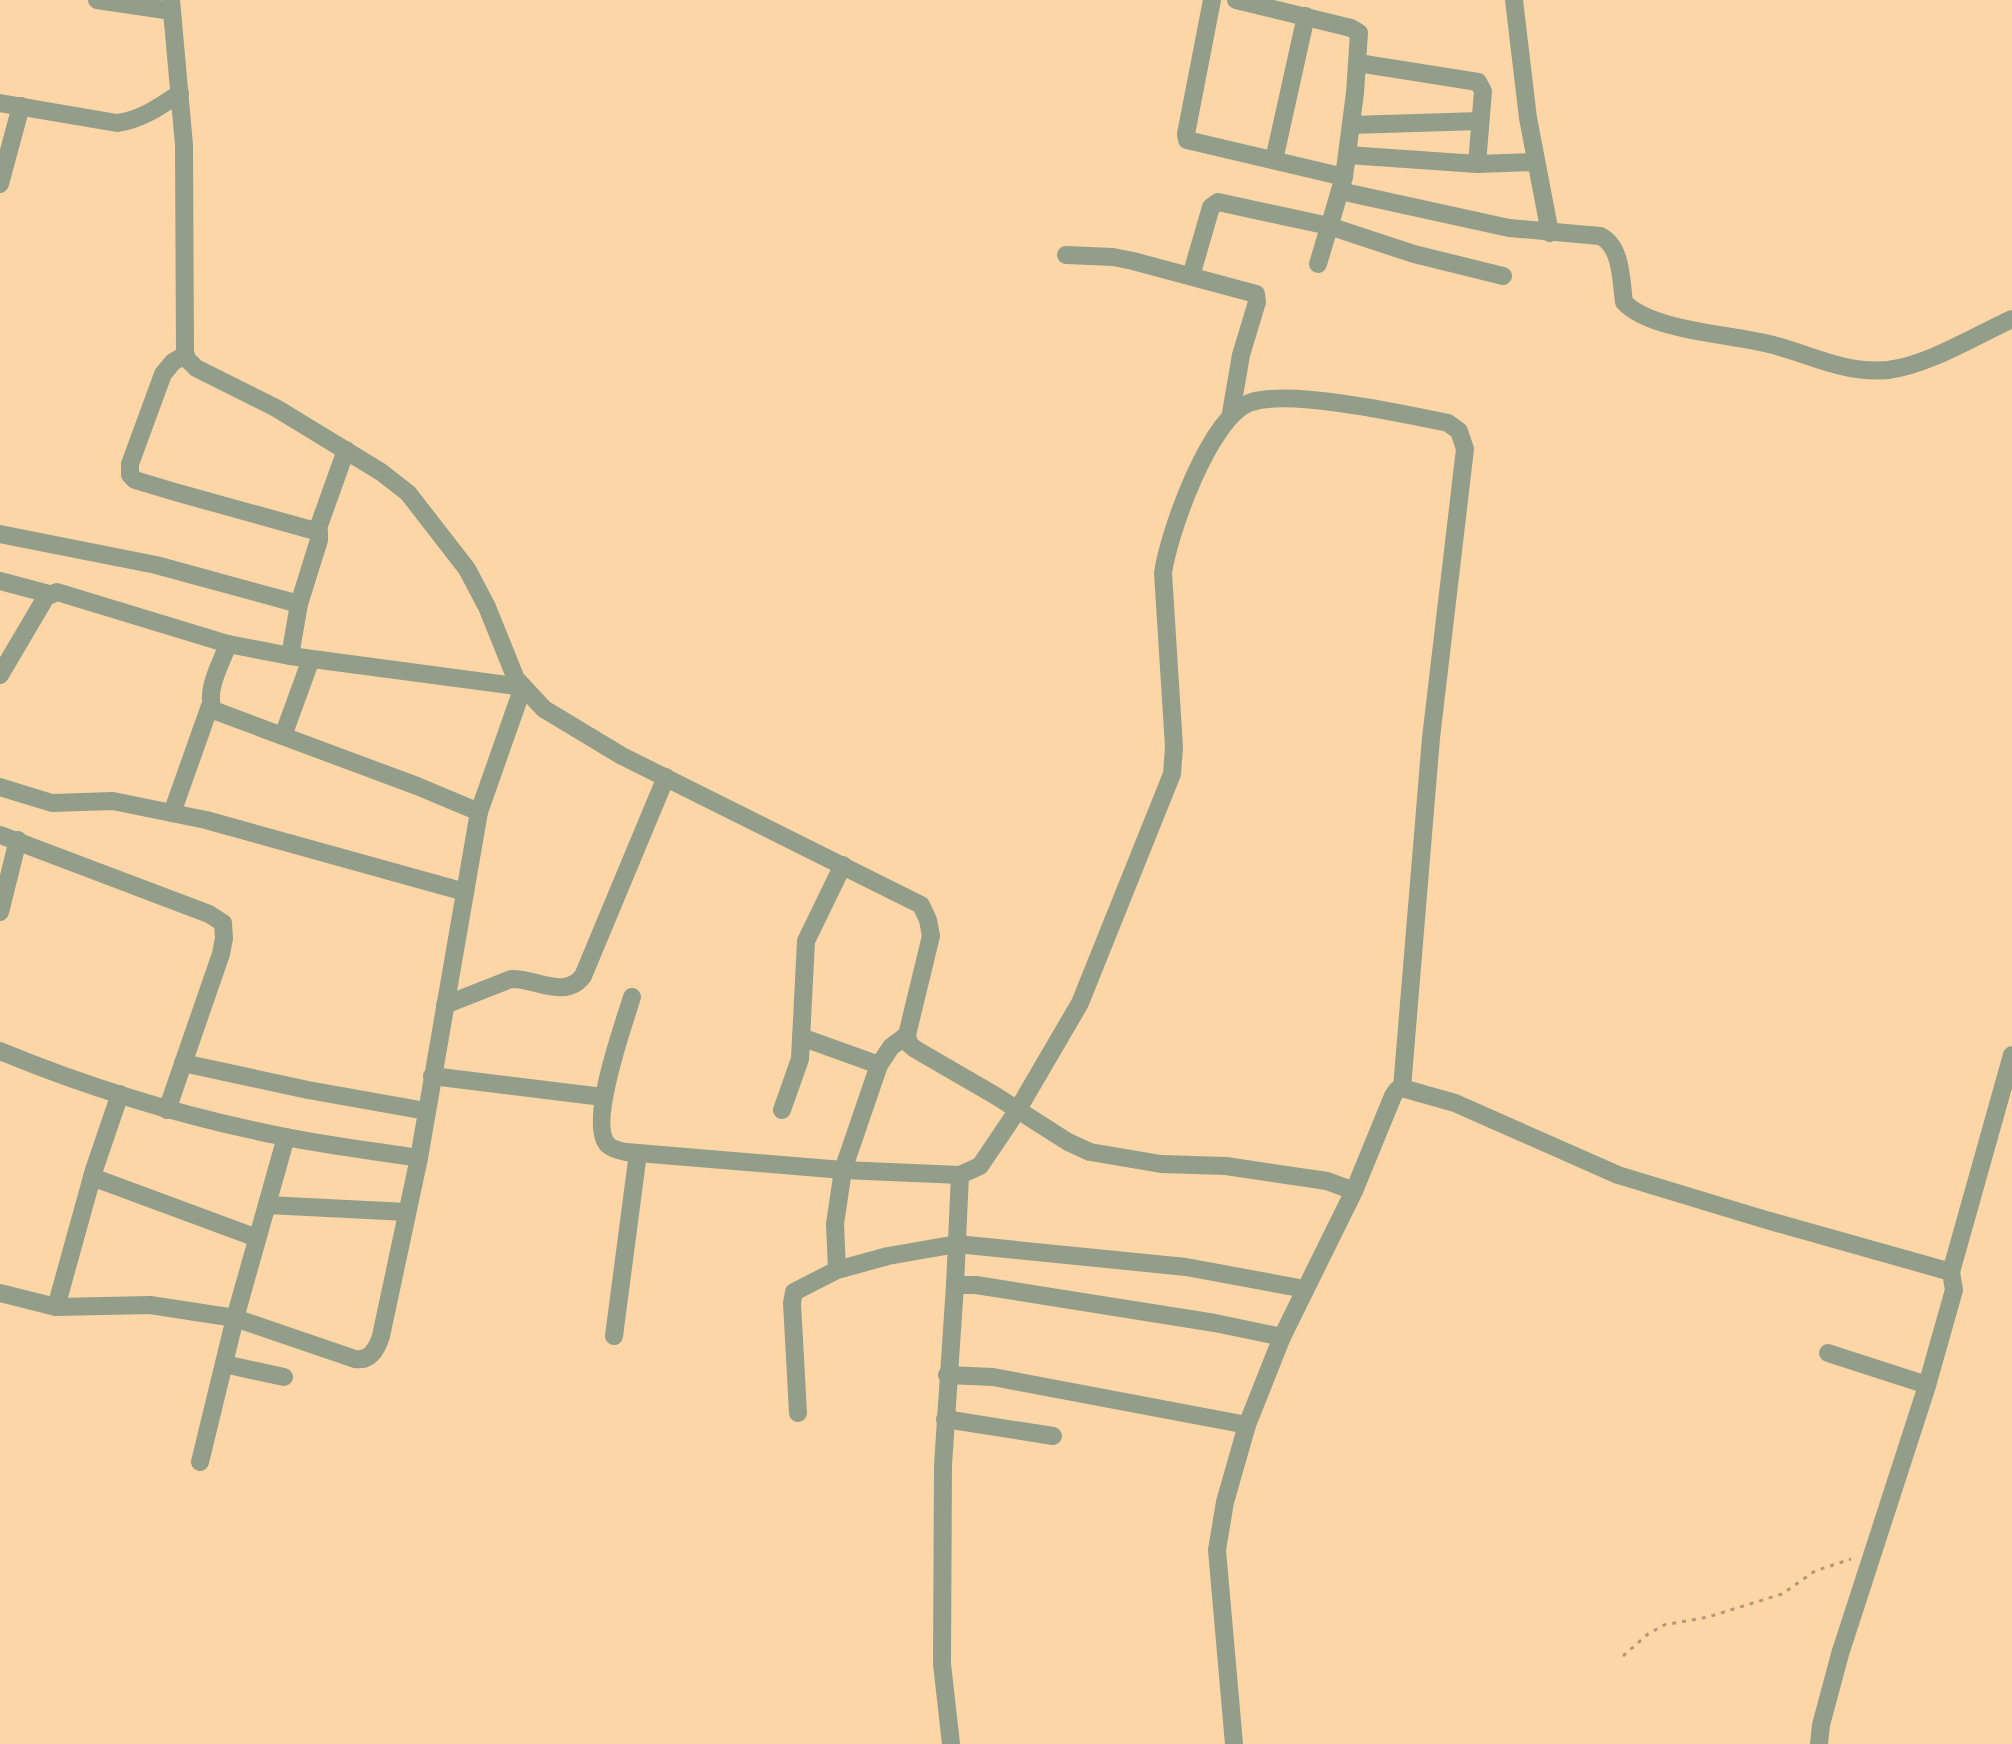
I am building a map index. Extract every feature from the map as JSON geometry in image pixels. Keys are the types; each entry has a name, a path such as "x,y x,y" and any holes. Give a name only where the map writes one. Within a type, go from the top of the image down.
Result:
{"street":[{"path":"97,0 172,5 184,145 185,355 203,373 276,408 381,472 408,493 467,569 487,607 516,679 523,687 555,717 666,777 911,898 926,912 931,936 907,1035 909,1044 1068,1142 1090,1152 1161,1164 1255,1170 1327,1181 1354,1191"},
{"path":"1212,0 1177,130 1192,142 1274,160 1342,184 1509,228 1600,236 1608,240 1616,252 1625,303 1648,317 1679,327 1769,344 1842,368 1886,370 1912,365 2012,319"},
{"path":"1236,0 1356,29 1359,34 1348,155 1318,264"},
{"path":"1514,0 1528,118 1550,233"},
{"path":"1274,160 1306,16"},
{"path":"1358,63 1477,82 1483,91 1477,164"},
{"path":"0,103 117,123 145,114 180,93"},
{"path":"0,184 21,106"},
{"path":"1351,125 1480,121"},
{"path":"1348,155 1477,164 1536,162"},
{"path":"1191,276 1211,207 1218,202 1329,226 1414,254 1503,276"},
{"path":"632,997 603,1097 602,1125 608,1146 638,1153 843,1170 960,1175 974,1170 985,1160 1017,1111 1080,1003 1172,774 1174,747 1163,598 1167,549 1190,486 1231,413 1238,368 1257,302 1257,295 1191,276 1113,257 1066,255"},
{"path":"185,355 173,362 163,374 130,464 132,478 317,531"},
{"path":"1231,413 1260,399 1302,399 1448,423 1459,431 1465,449 1431,738 1402,1088 1393,1096 1354,1191 1282,1337 1247,1425 1225,1502 1217,1550 1234,1744"},
{"path":"290,656 299,604 319,540 317,531 346,450"},
{"path":"0,534 156,565 299,604"},
{"path":"0,581 49,594 57,592 228,644 290,656 523,687"},
{"path":"0,675 7,648 49,594"},
{"path":"172,813 211,703 212,688 228,644"},
{"path":"283,736 311,659"},
{"path":"0,1293 56,1307 150,1305 235,1318 355,1359 367,1359 376,1350 419,1158 479,812 523,687"},
{"path":"211,703 213,710 479,812"},
{"path":"445,1005 511,979 521,978 564,988 576,985 583,976 666,777"},
{"path":"0,787 52,803 113,801 172,813 465,892"},
{"path":"0,912 9,838 217,917 223,923 221,954 167,1110"},
{"path":"782,1110 799,1066 806,941 843,865"},
{"path":"837,1270 835,1224 843,1170 879,1065 891,1047 907,1035"},
{"path":"801,1037 879,1065"},
{"path":"0,1051 73,1081 167,1110 286,1137 419,1158"},
{"path":"1819,1744 1840,1654 1927,1385 1954,1290 1951,1272 2012,1055"},
{"path":"183,1063 426,1111"},
{"path":"432,1076 603,1097"},
{"path":"1402,1088 1455,1103 1618,1175 1951,1272"},
{"path":"56,1307 92,1177 120,1094"},
{"path":"200,1462 235,1318 286,1137"},
{"path":"614,1336 638,1153"},
{"path":"951,1744 942,1664 945,1419 960,1175"},
{"path":"92,1177 257,1238"},
{"path":"267,1205 407,1212"},
{"path":"798,1413 794,1292 837,1270 888,1256 957,1244 1186,1267 1305,1289"},
{"path":"955,1285 976,1285 1215,1323 1282,1337"},
{"path":"1828,1353 1927,1385"},
{"path":"224,1364 284,1377"},
{"path":"947,1375 993,1377 1247,1425"},
{"path":"945,1419 1053,1436"}],"path":[{"path":"1623,1656 1648,1634 1664,1625 1708,1617 1782,1594 1828,1565 1871,1557"}]}
